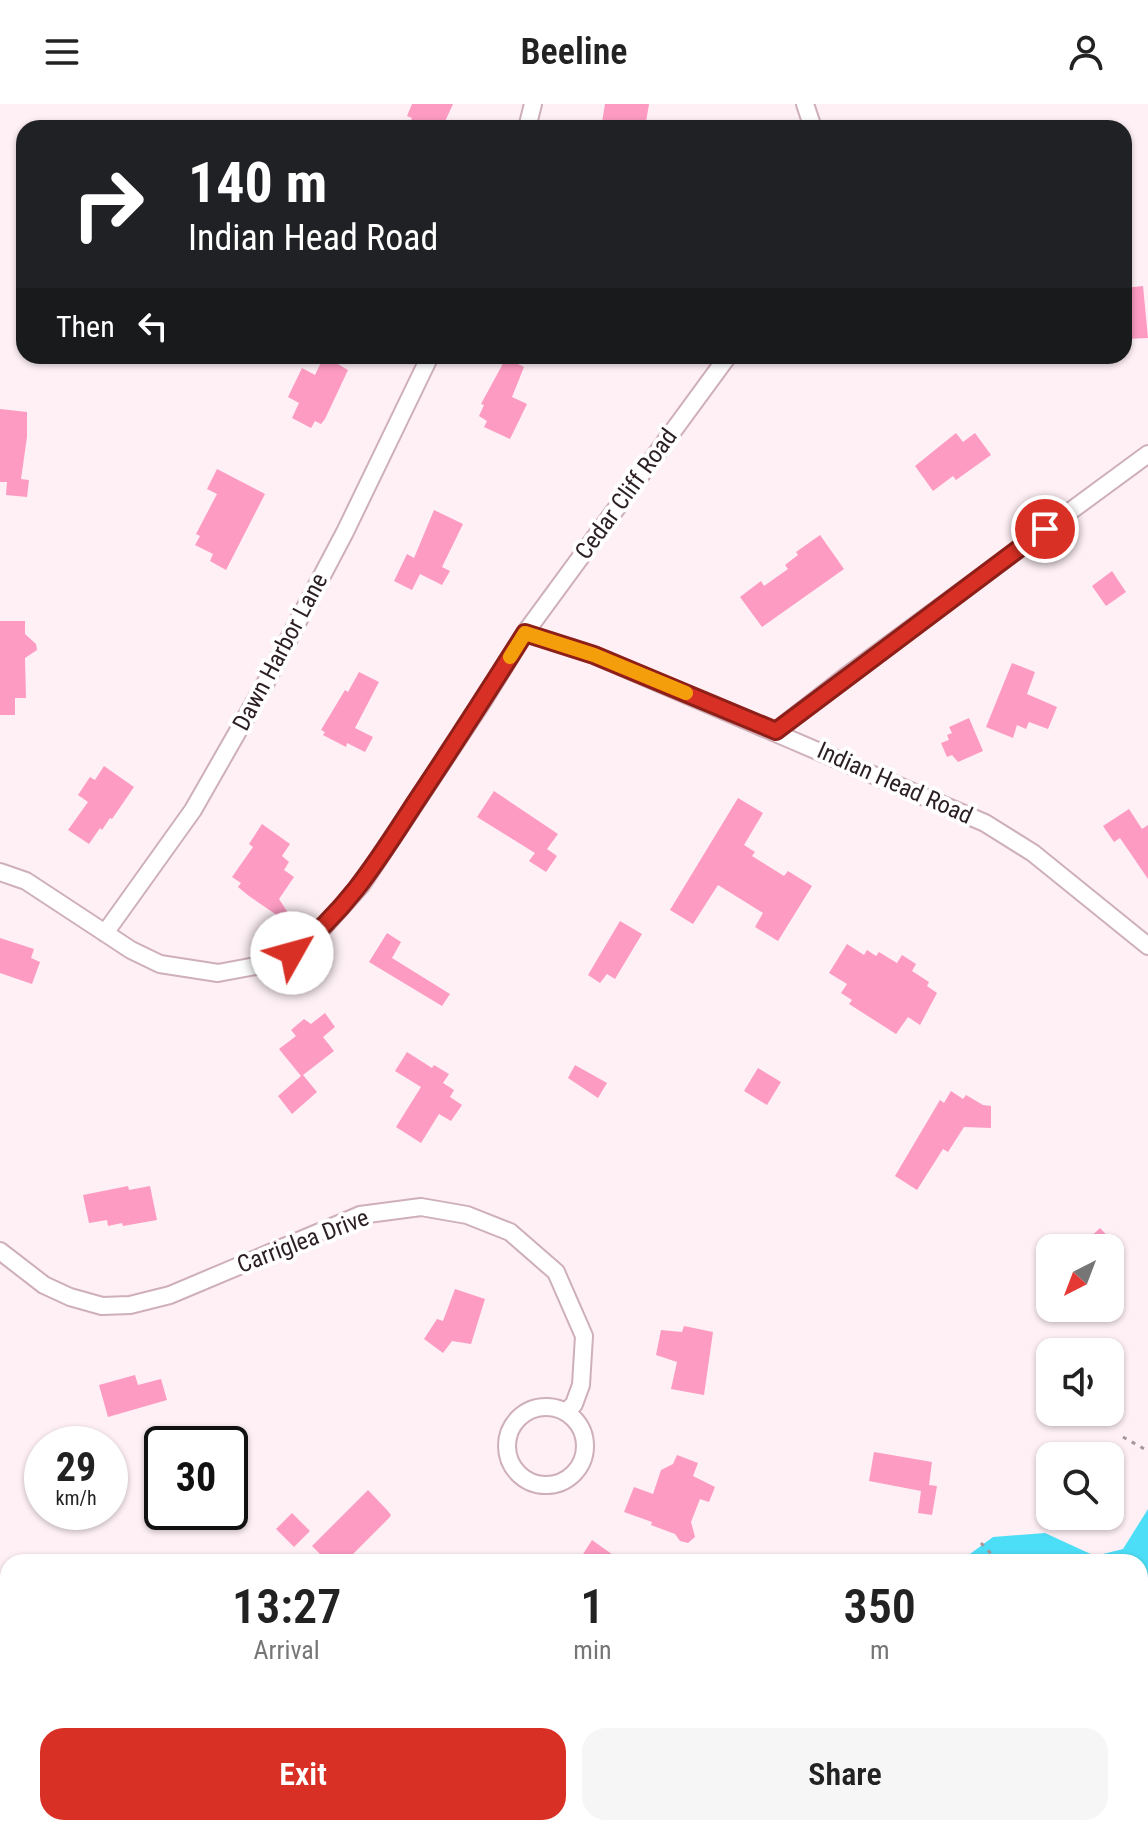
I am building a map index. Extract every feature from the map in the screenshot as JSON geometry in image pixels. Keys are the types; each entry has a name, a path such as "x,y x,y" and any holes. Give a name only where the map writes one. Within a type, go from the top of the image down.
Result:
{"street":[{"name":"Dawn Harbor Lane","path":"105,933 193,810 259,694 345,532 426,364"},
{"name":"Cedar Cliff Road","path":"525,633 722,364"},
{"path":"776,731 1148,454"},
{"path":"0,872 26,881 131,950 160,964 218,973 241,970 292,953 320,931 362,884 525,633"},
{"name":"Indian Head Road","path":"525,633 594,655 985,823 1033,853 1148,946"},
{"name":"Carriglea Drive","path":"0,1251 44,1285 70,1297 102,1306 130,1305 170,1295 360,1215 421,1207 467,1215 510,1232 556,1272 584,1336 581,1385 574,1404 567,1411"},
{"path":"550,1406 567,1411 580,1424 586,1441 580,1466 575,1474 560,1483 542,1485 525,1480 513,1467 507,1451 508,1433 518,1418 532,1408 550,1406"}],"path":[{"path":"1123,1437 1148,1451"},
{"path":"981,1543 991,1554"}],"water":[{"path":"1148,1509 1148,1554 1103,1554 1123,1549"},
{"path":"1045,1533 1091,1554 970,1554 993,1537"}],"building":[{"path":"412,104 453,104 446,120 411,120 407,116"},
{"path":"605,104 649,104 646,120 602,120"},
{"path":"1143,286 1148,338 1132,339 1132,287"},
{"path":"320,364 338,364 348,370 325,419 321,424 315,421 311,428 292,418 299,403 288,397 302,368 315,375"},
{"path":"503,364 524,367 512,397 527,404 510,439 484,427 487,421 479,416 484,405 481,404"},
{"path":"0,409 27,412 21,479 29,480 27,497 6,495 7,482 0,482"},
{"path":"956,433 963,442 975,433 991,455 956,480 953,476 933,491 915,466"},
{"path":"217,469 265,494 226,570 210,561 213,554 195,545 200,536 196,534 217,494 207,489"},
{"path":"434,510 463,524 442,567 450,571 442,585 420,574 412,590 394,581 407,554 414,558"},
{"path":"820,535 844,569 762,627 740,597 761,581 764,586 788,569 785,565 798,555 796,552"},
{"path":"1112,571 1126,592 1106,606 1092,586"},
{"path":"0,621 25,621 25,634 36,644 37,650 25,658 26,698 15,698 15,715 0,715"},
{"path":"1012,663 1035,672 1027,694 1057,707 1048,729 1029,722 1026,729 1017,725 1013,738 986,727"},
{"path":"359,672 379,682 355,728 373,737 365,752 347,743 346,747 323,735 325,732 321,730"},
{"path":"969,718 983,751 958,762 952,755 947,757 941,743 949,740 947,735 952,733 949,727"},
{"path":"104,766 134,787 112,819 102,830 100,828 89,844 68,830 88,802 78,795 90,777 95,780"},
{"path":"494,791 558,834 547,849 557,856 546,872 529,861 535,853 477,817"},
{"path":"738,798 763,813 744,845 755,852 752,856 784,876 788,871 812,886 778,941 755,927 763,913 718,885 693,924 670,910"},
{"path":"1129,809 1142,829 1148,825 1148,879 1120,838 1114,842 1103,826"},
{"path":"262,824 290,844 282,856 289,862 284,870 294,877 279,899 300,931 249,896 238,887 241,883 232,877 253,847 249,844"},
{"path":"620,921 642,934 615,979 607,974 600,983 588,975"},
{"path":"387,933 401,942 392,958 450,994 442,1006 369,962"},
{"path":"0,938 34,949 31,958 40,962 32,984 0,973"},
{"path":"847,944 864,955 867,950 876,956 879,952 897,963 902,955 916,964 912,971 929,982 927,986 937,993 920,1025 908,1017 896,1034 849,1004 852,1000 841,993 847,984 829,973"},
{"path":"325,1013 335,1027 323,1037 334,1051 303,1075 317,1092 292,1114 278,1096 301,1076 279,1049 296,1036 291,1030 304,1019 311,1024"},
{"path":"407,1052 432,1068 434,1065 449,1074 443,1083 454,1090 450,1097 462,1105 451,1121 439,1114 421,1143 396,1127 421,1087 395,1071"},
{"path":"575,1065 607,1083 598,1098 568,1078"},
{"path":"758,1068 781,1082 767,1105 744,1091"},
{"path":"951,1091 963,1099 966,1095 991,1106 991,1128 964,1127 948,1152 943,1149 917,1190 895,1176 940,1100 944,1103"},
{"path":"128,1186 129,1190 150,1186 157,1220 123,1226 122,1223 108,1226 107,1220 89,1223 83,1195"},
{"path":"455,1289 485,1299 471,1344 452,1341 443,1353 424,1339 437,1319 443,1321"},
{"path":"684,1326 713,1332 704,1395 671,1389 677,1362 656,1355 661,1330 682,1332"},
{"path":"135,1375 138,1385 161,1379 167,1400 108,1417 99,1385"},
{"path":"874,1452 932,1462 929,1485 937,1486 932,1515 918,1513 921,1491 869,1481"},
{"path":"677,1455 698,1463 693,1476 715,1487 709,1502 700,1499 691,1522 695,1537 688,1543 680,1541 675,1534 651,1525 652,1522 624,1512 634,1487 653,1494 661,1470 673,1464"},
{"path":"368,1490 391,1515 353,1554 320,1554 312,1546"},
{"path":"292,1513 310,1531 294,1547 276,1529"},
{"path":"592,1540 612,1554 583,1554"}],"slow traffic":[{"path":"510,657 525,633 594,655 686,693"}],"route":[{"path":"292,953 320,931 362,884 525,633 594,655 776,731 1045,529"}]}
